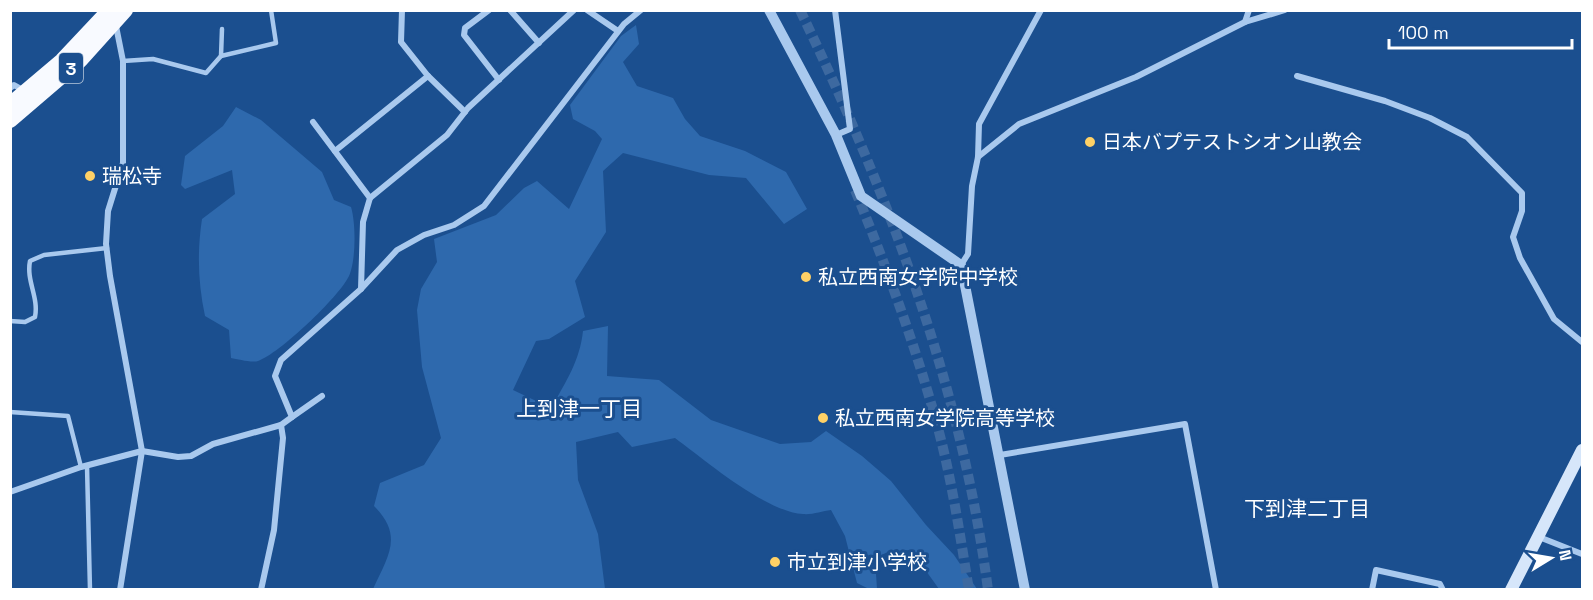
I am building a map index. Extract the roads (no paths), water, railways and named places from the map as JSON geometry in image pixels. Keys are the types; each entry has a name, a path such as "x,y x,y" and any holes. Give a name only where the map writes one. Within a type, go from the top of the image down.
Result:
{"highway":[{"name":"3","path":"10,105 18,90 62,61 115,14"},
{"name":"3","path":"10,120 80,60 115,14"}],"main road":[{"path":"1512,590 1582,450"}],"street":[{"path":"402,10 401,42 428,76 465,112"},
{"path":"489,10 465,28 464,35 499,80"},
{"path":"510,10 539,43"},
{"path":"361,289 363,222 370,198 447,135 465,112 574,10"},
{"path":"587,10 618,32"},
{"path":"292,417 275,376 281,360 361,289 397,250 424,235 454,225 484,206 618,32 640,10"},
{"path":"769,10 836,135 861,196 961,265 1025,590"},
{"path":"835,10 850,129 836,135"},
{"path":"961,265 968,254 979,124 1041,10"},
{"path":"1245,22 1249,10"},
{"path":"978,157 1019,124 1136,77 1245,22 1285,10"},
{"path":"115,14 123,61 123,163 108,211 107,248 110,276 142,451 120,590"},
{"path":"334,151 428,76"},
{"path":"1296,76 1386,101 1430,118 1467,137 1522,193 1522,211 1513,237 1520,258 1554,319 1582,342"},
{"path":"313,122 370,198"},
{"path":"10,492 84,466 142,451 178,457 191,456 213,444 281,424 322,396"},
{"path":"261,590 274,530 283,438 281,424"},
{"path":"1000,455 1185,424 1216,590"},
{"path":"1538,537 1582,555"},
{"path":"1372,590 1376,570 1440,584 1443,590"}],"lane":[{"path":"123,61 153,59 206,74 221,56 276,43 271,10"},
{"path":"221,56 222,29"},
{"path":"10,321 25,322 35,317 38,304 28,274 30,261 44,255 107,248"},
{"path":"10,412 68,416 84,466 90,590"}],"tunnel":[{"path":"800,10 863,149 917,293 960,440 976,515 988,590"},
{"path":"855,190 900,308 938,428 969,590"}],"place":[{"name":"日本バプテストシオン山教会","path":"1090,142"},
{"name":"瑞松寺","path":"90,176"},
{"name":"私立西南女学院中学校","path":"806,277"},
{"name":"私立西南女学院高等学校","path":"823,418"},
{"name":"市立到津小学校","path":"775,562"}],"district":[{"name":"上到津一丁目","path":"579,408"},
{"name":"下到津二丁目","path":"1307,508"}]}
